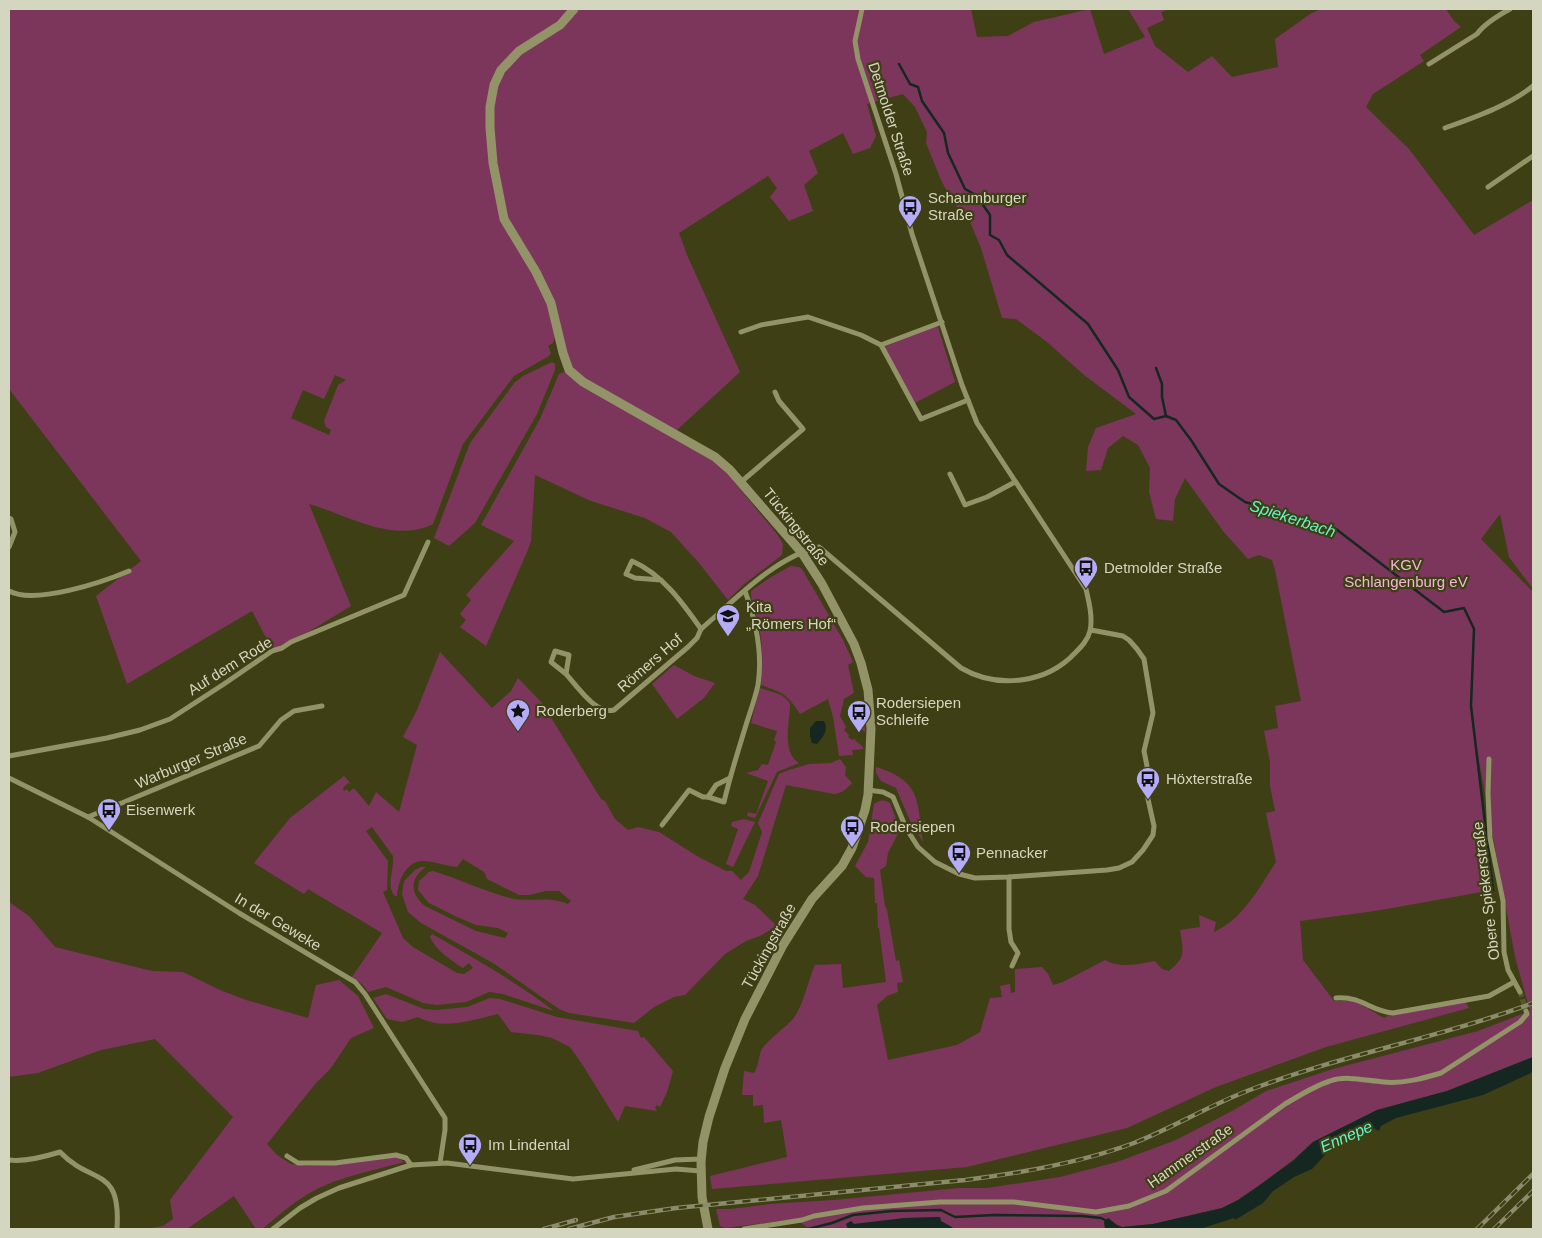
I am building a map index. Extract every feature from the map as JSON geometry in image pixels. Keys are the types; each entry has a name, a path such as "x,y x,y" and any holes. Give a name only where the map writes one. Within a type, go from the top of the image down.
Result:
{"street":[{"name":"Tückingstraße","path":"574,9 560,25 519,51 502,70 494,85 490,106 490,145 504,219 536,272 551,303 569,370 582,382 715,457 741,482 802,553 854,644 862,663 868,690 871,721 868,790 865,810 852,848 842,866 812,899 783,945 746,1019 722,1076 709,1117 701,1159 700,1171 703,1206 708,1229"},
{"name":"Detmolder Straße","path":"862,9 855,41 858,59 896,174 912,234 968,400 977,423 1086,589 1090,605 1091,630"},
{"path":"1429,64 1477,34 1509,9"},
{"path":"1445,128 1491,110 1522,95 1533,86"},
{"path":"1488,187 1533,156"},
{"path":"740,332 761,325 808,317 861,335 881,345 921,419 968,400"},
{"path":"881,345 942,322"},
{"name":"Tückingstraße","path":"741,482 803,429 775,392"},
{"path":"950,474 965,505 987,497 1015,482"},
{"path":"9,518 15,532 9,547"},
{"name":"Auf dem Rode","path":"9,756 107,738 140,730 170,719 272,651 404,595 428,542"},
{"path":"802,553 818,547 961,668 984,678 1017,681 1038,677 1072,658 1087,639 1091,630 1123,636 1129,640 1144,658 1153,713 1144,751 1147,766 1146,790 1154,826 1153,835 1132,862 1119,868 1107,870 1009,877 975,878 959,874 935,862 918,847 906,828 893,797 883,792 868,790"},
{"name":"Römers Hof","path":"566,674 569,655 555,651 551,662 566,674 600,709 614,710 688,647 697,638 701,629 745,591 786,560 802,553"},
{"name":"Römers Hof","path":"661,580 635,578 626,574 632,561 645,566 661,580 681,602 701,629"},
{"path":"9,591 16,594 53,593 105,582 129,571"},
{"path":"662,824 689,790 703,797 724,802 758,684 758,638 755,621 745,591"},
{"name":"Warburger Straße","path":"88,817 258,746 281,720 294,711 322,706"},
{"name":"Obere Spiekerstraße","path":"1489,759 1490,838 1503,901 1504,952 1508,970 1514,982"},
{"name":"In der Geweke","path":"9,778 88,817 231,908 355,982 365,994 445,1118 440,1163"},
{"path":"708,797 716,785 730,778"},
{"path":"1009,877 1009,930 1011,942 1018,953 1012,966"},
{"path":"1336,998 1346,997 1355,999 1379,1011 1393,1013 1489,996 1514,982 1520,992"},
{"name":"Hammerstraße","path":"744,1229 863,1208 940,1202 1014,1202 1096,1212 1129,1206 1166,1192 1285,1104 1303,1094 1330,1081 1348,1079 1386,1083 1426,1078 1441,1073 1520,1022 1527,1014 1526,1011"},
{"path":"9,1160 18,1161 60,1152 67,1159 106,1181 113,1189 118,1219 117,1229"},
{"path":"287,1156 298,1163 335,1163 396,1155 406,1158 411,1165"},
{"path":"624,1173 675,1160 701,1159"},
{"path":"273,1229 300,1208 317,1198 339,1188 411,1165 440,1163 573,1179 676,1169 700,1171"}],"green space":[{"name":"KGV Schlangenburg eV","path":"9,9 569,9 551,27 517,48 519,51 560,25 574,9 971,9 977,37 1008,36 1034,22 1090,9 1104,54 1145,37 1128,9 1169,9 1161,12 1164,20 1147,28 1155,46 1188,72 1212,56 1232,77 1278,67 1275,39 1310,14 1321,9 1446,9 1454,21 1461,27 1420,55 1424,61 1373,94 1366,107 1409,149 1474,235 1533,200 1533,589 1509,557 1500,514 1481,539 1533,592 1533,1057 1447,1091 1377,1110 1313,1142 1293,1160 1238,1200 1222,1208 1153,1224 1122,1227 1108,1218 1104,1222 1105,1229 953,1229 941,1221 940,1217 905,1218 854,1224 851,1221 846,1224 848,1229 813,1229 796,1219 726,1228 720,1226 716,1209 959,1188 987,1188 1060,1177 1117,1162 1176,1140 1266,1091 1333,1069 1478,1031 1530,1011 1515,957 1476,744 1493,890 1375,911 1300,921 1303,960 1334,1001 1355,1001 1384,1018 1393,1013 1465,1001 1469,1008 1326,1047 1216,1087 1127,1128 967,1167 712,1189 710,1176 787,1157 781,1120 764,1123 763,1105 753,1106 753,1095 742,1095 744,1071 754,1073 763,1048 797,1014 815,965 841,964 843,988 886,982 878,928 877,903 875,903 874,878 866,877 855,866 868,842 874,804 880,801 890,803 900,830 888,853 886,866 880,870 896,961 899,960 903,982 897,983 898,992 887,996 877,1005 888,1060 957,1045 980,1032 990,998 1002,997 1000,986 1010,984 1011,993 1015,992 1015,969 1042,967 1053,985 1063,982 1105,960 1123,965 1155,961 1162,969 1169,971 1181,957 1182,943 1180,930 1200,927 1199,915 1216,922 1214,932 1234,919 1250,902 1276,862 1266,813 1275,811 1270,786 1270,762 1264,731 1278,728 1275,706 1301,701 1272,560 1259,555 1248,559 1223,531 1185,478 1175,499 1173,521 1156,519 1149,492 1150,468 1138,445 1123,436 1108,448 1101,470 1086,471 1088,447 1096,428 1136,414 1084,375 1047,342 1016,319 1002,318 981,248 968,217 953,203 941,180 926,143 927,132 915,107 903,94 867,104 876,136 870,148 853,154 843,133 809,151 818,173 804,185 813,211 789,221 770,197 777,188 768,176 679,233 687,255 740,372 672,436 722,467 777,534 783,544 782,555 743,585 728,600 699,563 671,532 645,518 591,501 535,475 531,541 486,646 460,627 466,620 460,614 471,600 466,595 514,541 481,525 540,419 559,374 569,370 560,339 555,337 553,343 548,346 551,353 549,356 514,376 463,444 433,524 418,529 402,531 386,529 371,526 309,504 351,606 274,653 252,611 127,684 96,596 141,561 9,389","holes":["335,375 346,380 338,385 324,421 326,427 331,430 329,435 291,418 303,390 324,399"]},
{"path":"937,324 955,382 915,403 884,347"},
{"path":"552,362 555,364 555,370 537,414 475,523 449,546 434,538 470,443 515,382"},
{"path":"791,566 802,569 843,640 853,662 848,665 854,693 844,699 840,716 846,727 844,730 849,735 848,737 852,740 854,739 863,747 863,749 852,750 853,755 839,756 828,699 800,714 792,702 784,695 761,685 761,641 751,591"},
{"path":"440,652 492,708 511,691 518,678 542,703 601,799 605,801 615,819 628,830 638,827 659,832 697,856 726,871 732,871 741,880 749,872 762,832 758,823 779,774 809,764 831,763 840,759 846,767 845,775 852,783 842,792 834,794 786,785 758,876 743,899 755,905 777,926 725,954 685,995 674,997 654,1007 634,1023 569,1013 559,1009 493,963 421,923 408,912 402,894 404,881 415,870 426,867 417,876 413,886 416,896 425,906 476,931 505,938 508,933 498,928 476,925 429,903 418,890 419,881 429,872 433,871 510,898 525,900 546,899 568,904 571,901 559,891 519,895 487,879 484,872 463,859 457,867 429,861 421,861 411,865 403,874 397,896 395,896 390,882 393,856 372,827 366,831 388,861 387,890 383,892 403,938 413,947 457,973 464,974 473,968 469,963 463,968 453,962 433,942 430,937 432,934 510,980 554,1011 503,994 489,992 466,1002 437,1005 423,1003 386,987 368,992 364,986 352,977 382,933 308,889 304,894 254,863 290,818 344,776 351,784 348,783 343,788 344,791 347,789 349,792 354,788 369,806 376,792 399,812 417,745 403,737 417,710"},
{"path":"674,665 694,676 715,683 704,698 677,719 652,684"},
{"path":"760,688 781,695 790,704 788,745 793,758 799,763 777,772 755,818 747,816 748,812 756,814 768,781 746,773 758,770 762,764 768,765 776,742 774,740 777,731 751,723"},
{"path":"854,706 863,707 865,732 850,719 850,710"},
{"path":"876,767 902,779 910,786 918,804 923,842 911,823 896,788 881,781 876,773"},
{"path":"744,819 755,822 733,867 726,864 738,829 731,826 732,822"},
{"path":"9,902 29,916 55,947 152,971 183,972 246,1000 308,1018 316,985 339,980 358,996 374,1028 351,1038 331,1068 316,1083 267,1144 277,1155 291,1164 308,1166 345,1164 397,1157 404,1162 355,1175 319,1188 296,1202 262,1229 256,1229 234,1196 187,1229 145,1229 163,1226 173,1219 170,1200 233,1117 155,1039 101,1050 38,1073 9,1077"},
{"path":"386,994 424,1009 436,1010 467,1007 490,998 500,999 557,1017 638,1031 641,1038 644,1037 673,1071 667,1092 660,1107 657,1105 655,1107 657,1111 625,1106 618,1122 570,1047 552,1038 511,1032 498,1014 448,1024 428,1021 418,1017 402,1022 387,1019 373,998"}],"water":[{"path":"816,721 824,721 826,727 823,736 817,744 812,743 810,736 810,728"},
{"name":"Ennepe","path":"1533,1057 1533,1072 1483,1095 1396,1118 1381,1126 1379,1131 1373,1128 1341,1141 1312,1169 1294,1177 1273,1191 1263,1203 1235,1220 1234,1218 1200,1229 1100,1229 1105,1228 1104,1222 1108,1218 1122,1227 1153,1224 1222,1208 1238,1200 1293,1161 1313,1142 1377,1110 1447,1091"},
{"path":"940,1217 941,1221 953,1229 848,1229 846,1224 851,1221 854,1224 905,1218"}],"waterway":[{"name":"Spiekerbach","path":"899,64 910,84 918,87 922,101 944,133 948,153 965,189 976,195 990,215 990,235 999,240 1007,255 1088,324 1118,370 1129,397 1154,419 1166,416 1176,420 1219,484 1245,502 1336,529 1444,612 1464,608 1474,629 1471,706 1493,890"},
{"path":"1156,368 1162,384 1162,397 1166,416"},
{"path":"808,1229 853,1215 892,1211 941,1210 955,1217 994,1215 1082,1216 1101,1218 1107,1221"}],"tunnel":[{"path":"1520,992 1526,1011"}],"railway":[{"path":"569,1229 614,1217 676,1208 965,1180 1072,1162 1134,1143 1239,1094 1289,1076 1464,1026 1533,1003"},
{"path":"1477,1229 1533,1174"},
{"path":"1494,1229 1533,1191"},
{"path":"544,1229 576,1220"}],"place":[{"name":"Schaumburger Straße","path":"910,228"},
{"name":"Detmolder Straße","path":"1086,589"},
{"name":"Kita „Römers Hof“","path":"728,637"},
{"name":"Roderberg","path":"518,732"},
{"name":"Rodersiepen Schleife","path":"859,733"},
{"name":"Höxterstraße","path":"1148,800"},
{"name":"Eisenwerk","path":"109,831"},
{"name":"Rodersiepen","path":"852,848"},
{"name":"Pennacker","path":"959,874"},
{"name":"Im Lindental","path":"470,1166"}]}
